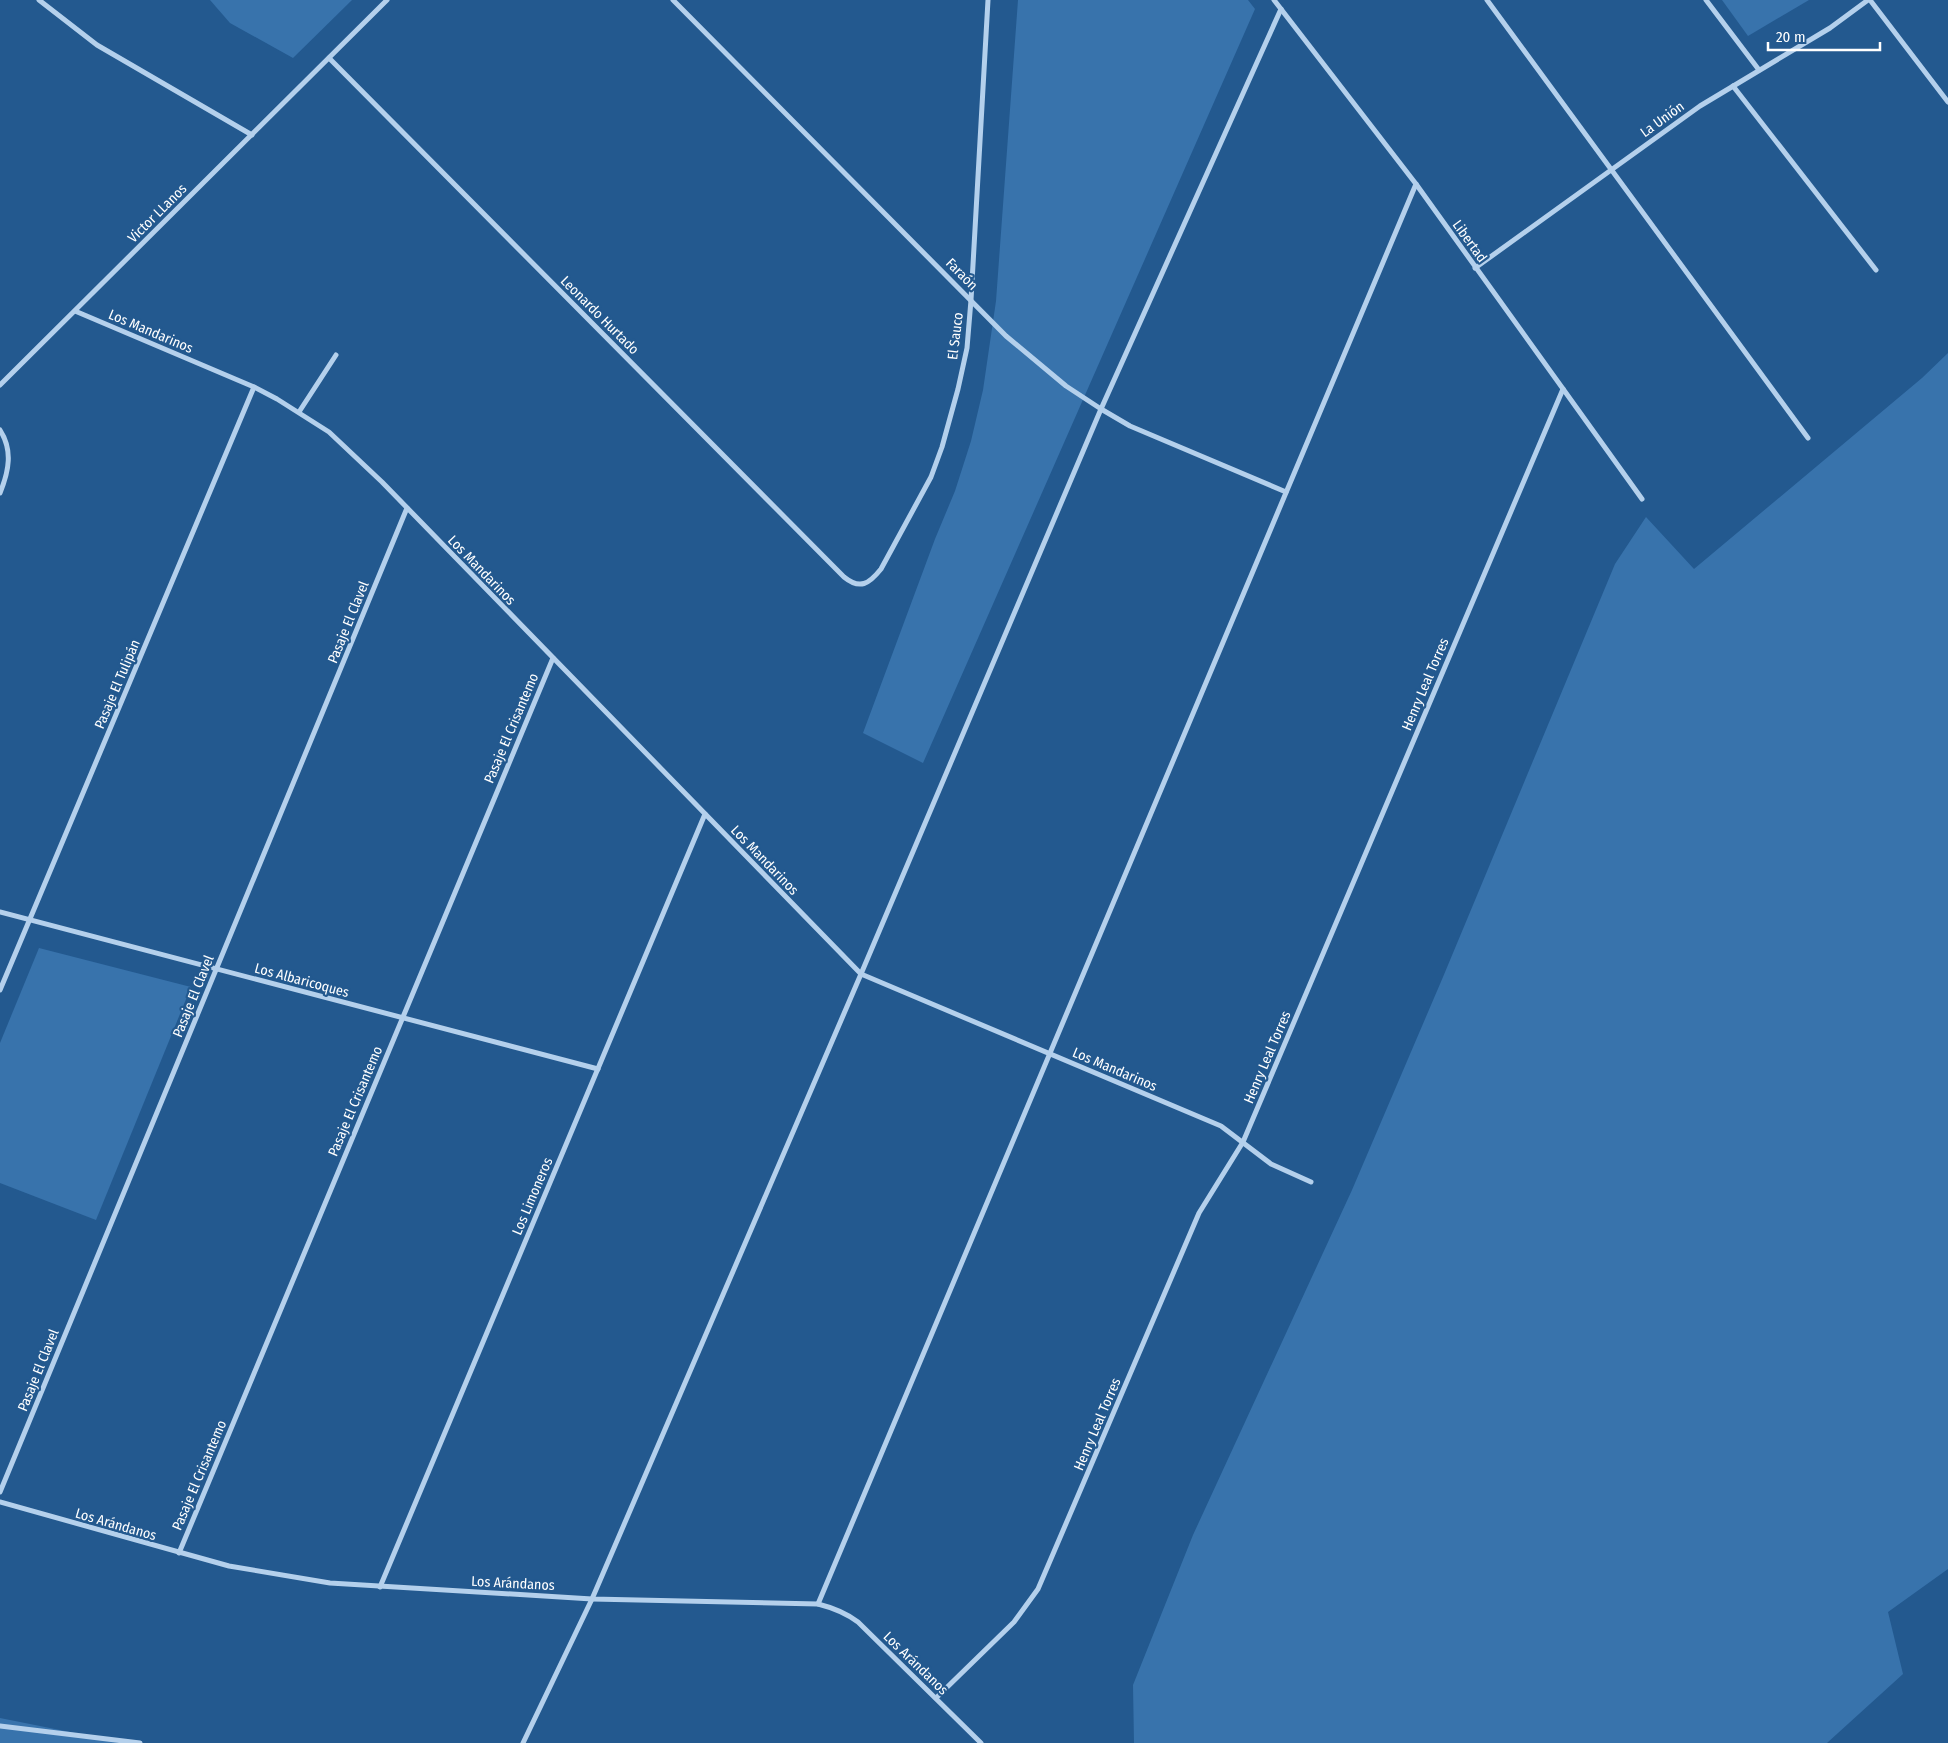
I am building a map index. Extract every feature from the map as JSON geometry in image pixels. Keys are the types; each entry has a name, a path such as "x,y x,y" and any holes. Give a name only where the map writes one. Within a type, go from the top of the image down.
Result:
{"street":[{"path":"39,0 98,45 252,135"},
{"name":"Victor LLanos","path":"0,385 387,0"},
{"name":"Faraón","path":"673,0 1006,336 1034,361 1066,386 1130,426 1286,492"},
{"name":"El Sauco","path":"858,584 867,583 881,569 931,477 958,389 967,348 971,300 988,0"},
{"name":"Libertad","path":"1274,0 1416,184 1642,499"},
{"path":"1487,0 1808,438"},
{"path":"1706,0 1759,70"},
{"path":"1869,0 1948,102"},
{"name":"La Unión","path":"1475,268 1700,106 1830,28 1869,0"},
{"path":"523,1743 592,1599 861,974 1101,409 1281,9"},
{"name":"Leonardo Hurtado","path":"329,58 844,577 851,583 858,584"},
{"path":"1733,86 1876,270"},
{"path":"818,1604 1416,184"},
{"name":"Los Mandarinos","path":"74,311 254,387 299,412 329,432 356,456 861,974 1222,1126 1270,1164 1312,1182"},
{"path":"299,412 336,355"},
{"name":"Pasaje El Tulipán","path":"0,990 254,387"},
{"name":"Henry Leal Torres","path":"936,1698 1014,1622 1038,1589 1199,1213 1243,1142 1563,388"},
{"path":"0,430 9,454 7,476 0,493"},
{"name":"Pasaje El Clavel","path":"0,1492 407,508"},
{"name":"Pasaje El Crisantemo","path":"179,1553 553,658"},
{"name":"Los Limoneros","path":"380,1587 705,814"},
{"name":"Los Albaricoques","path":"0,912 598,1069"},
{"name":"Los Arándanos","path":"0,1502 179,1553 229,1566 281,1576 380,1587 592,1599 818,1604 838,1610 858,1622 981,1743"},
{"path":"0,1726 140,1743"}],"shaded area":[{"path":"210,0 352,0 293,58 230,23"},
{"path":"1018,0 1248,0 1255,9 923,763 863,733 935,539 955,491 971,441 983,390 996,301"},
{"path":"1722,0 1809,0 1748,36"},
{"path":"1948,353 1948,1569 1888,1612 1903,1674 1827,1743 1134,1743 1133,1685 1193,1535 1352,1190 1615,564 1646,517 1694,569 1922,378"},
{"path":"39,948 191,987 96,1220 0,1183 0,1043"},
{"path":"0,1718 125,1743 0,1743"}]}
